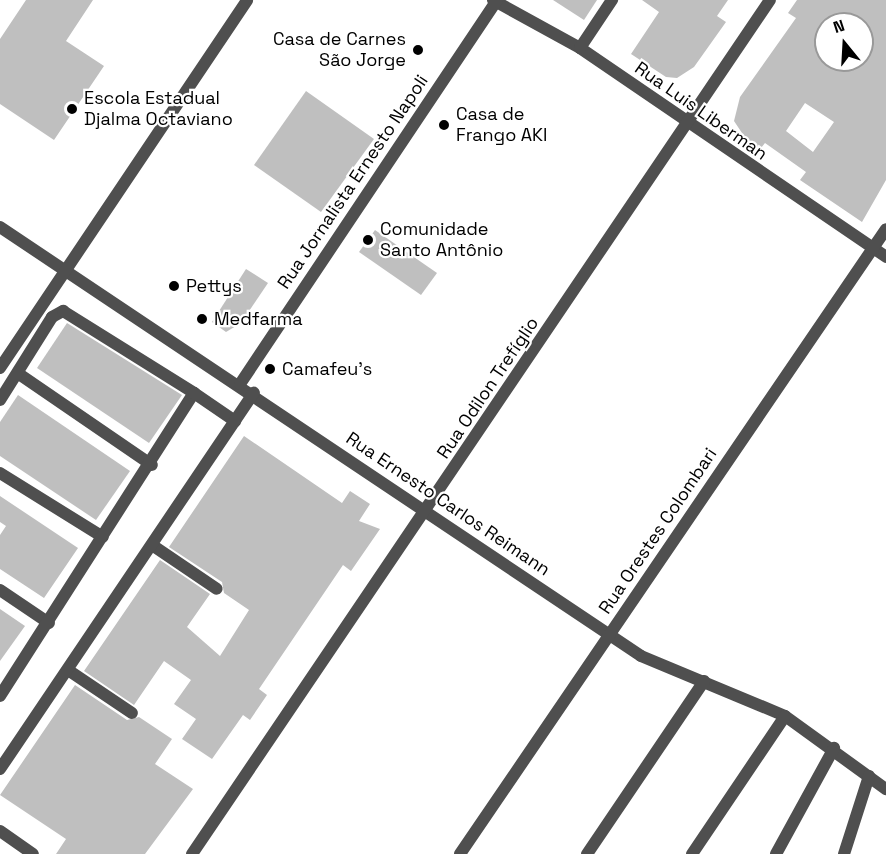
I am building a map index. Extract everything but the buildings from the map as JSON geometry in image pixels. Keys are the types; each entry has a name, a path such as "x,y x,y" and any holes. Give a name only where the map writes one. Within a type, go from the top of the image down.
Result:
{"street":[{"path":"0,368 247,0"},
{"path":"580,48 612,0"},
{"name":"Rua Odilon Trefíglio","path":"192,854 427,512 770,0"},
{"name":"Rua Luis Liberman","path":"495,1 580,48 686,124 886,257"},
{"name":"Rua Jornalista Ernesto Napoli","path":"240,384 495,1"},
{"name":"Rua Ernesto Carlos Reimann","path":"0,227 254,393 609,636 641,656 785,716 834,748 886,789"},
{"name":"Rua Orestes Colombari","path":"460,854 886,229"},
{"path":"0,400 52,317 63,311 194,393 235,422"},
{"path":"18,374 152,465"},
{"path":"0,696 152,465 194,393"},
{"path":"0,769 254,393"},
{"path":"0,473 103,537"},
{"path":"152,545 217,589"},
{"path":"0,590 49,623"},
{"path":"68,670 132,713"},
{"path":"586,854 704,681"},
{"path":"692,854 785,716"},
{"path":"776,854 834,748"},
{"path":"844,854 869,776"},
{"path":"0,831 33,854"}],"place":[{"name":"Casa de Carnes São Jorge","path":"418,50"},
{"name":"Escola Estadual Djalma Octaviano","path":"72,109"},
{"name":"Casa de Frango AKI","path":"444,125"},
{"name":"Comunidade Santo Antônio","path":"368,240"},
{"name":"Pettys","path":"174,286"},
{"name":"Medfarma","path":"202,319"},
{"name":"Camafeu's","path":"270,369"}]}
